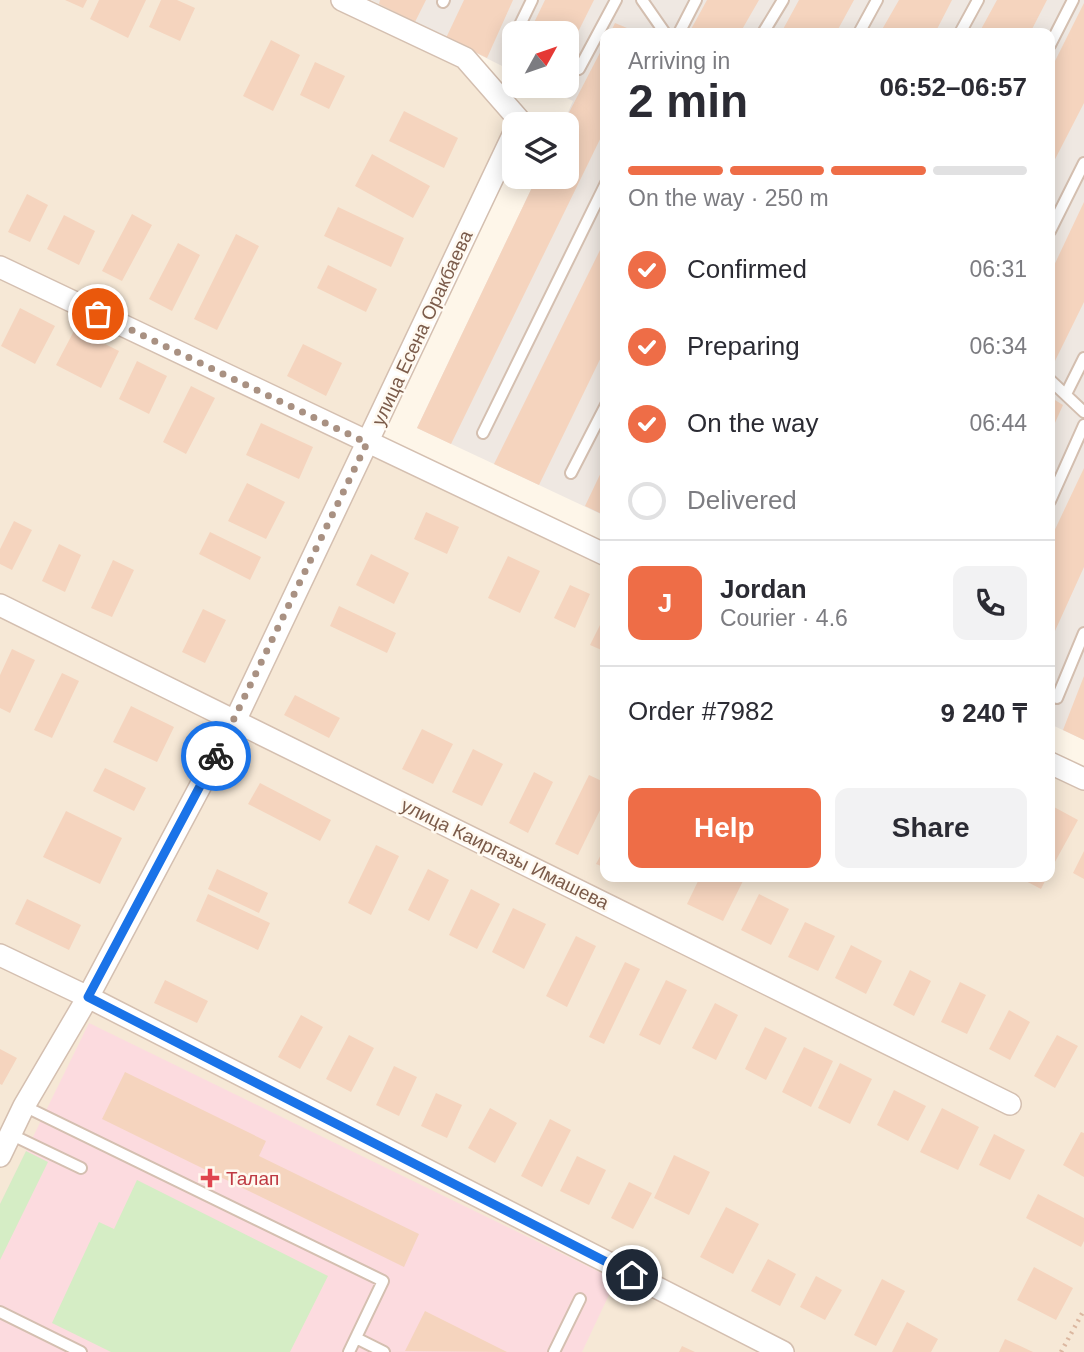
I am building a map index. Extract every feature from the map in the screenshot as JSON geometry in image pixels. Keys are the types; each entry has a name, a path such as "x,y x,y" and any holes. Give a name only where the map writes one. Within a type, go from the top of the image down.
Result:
{"street":[{"path":"342,0 465,58 507,112"},
{"name":"улица Есена Оракбаева","path":"0,1156 24,1106 88,997 235,721 502,160"},
{"path":"0,267 600,552"},
{"name":"улица Каиргазы Имашева","path":"0,605 1010,1104"},
{"path":"1055,765 1084,779"},
{"path":"0,955 88,997 753,1345 783,1352"}],"lane":[{"path":"522,21 532,0"},
{"path":"601,28 616,0"},
{"path":"642,0 662,28"},
{"path":"682,28 696,0"},
{"path":"766,28 783,0"},
{"path":"862,28 877,0"},
{"path":"963,28 978,0"},
{"path":"1055,35 1073,0"},
{"path":"579,69 600,30"},
{"path":"1055,221 1084,163"},
{"path":"483,433 600,195"},
{"path":"1066,394 1084,358"},
{"path":"1055,384 1084,411"},
{"path":"572,474 600,417"},
{"path":"1055,490 1084,425"},
{"path":"1057,698 1084,633"},
{"path":"24,1106 383,1281 349,1352"},
{"path":"10,1134 81,1168"},
{"path":"554,1352 580,1299"},
{"path":"0,1312 82,1352"},
{"path":"356,1338 384,1352"}],"path":[{"path":"1061,1352 1084,1310"}],"shaded area":[{"path":"0,0 342,0 465,58 512,112 502,112 502,159 367,443 600,553 600,882 1055,882 1055,765 1084,779 1084,1352 0,1352"},
{"path":"371,0 1084,0 1084,740 1055,726 1055,28 600,28 600,514 417,428 531,189 579,189 579,112 568,112 573,101 567,98 579,98 579,21 502,21 502,66"},
{"name":"Талап","path":"89,1023 616,1280 582,1352 0,1352 0,1204"}],"green space":[{"path":"26,1151 48,1162 0,1260 0,1204"},
{"path":"137,1180 328,1276 290,1352 111,1352 52,1323 99,1222 114,1229"}],"building":[{"path":"65,0 87,0 83,8"},
{"path":"99,0 146,0 128,38 90,19"},
{"path":"161,0 177,0 195,8 180,41 149,27"},
{"path":"380,0 426,0 415,22 379,4"},
{"path":"464,0 513,0 487,58 446,38"},
{"path":"545,0 594,0 579,30 579,21 535,21"},
{"path":"707,0 759,0 743,28 692,28"},
{"path":"799,0 854,0 839,28 784,28"},
{"path":"899,0 952,0 938,28 883,28"},
{"path":"997,0 1047,0 1033,28 982,28"},
{"path":"1084,3 1084,103 1055,159 1055,61"},
{"path":"615,23 627,28 612,28"},
{"path":"271,40 300,55 273,111 243,96"},
{"path":"600,53 600,139 579,182 579,112 569,112 579,98"},
{"path":"315,62 345,76 329,109 300,95"},
{"path":"404,111 458,138 444,168 389,141"},
{"path":"372,154 430,186 413,218 355,186"},
{"path":"531,189 576,189 451,444 417,428"},
{"path":"27,194 48,205 30,242 8,232"},
{"path":"1084,202 1084,302 1055,361 1055,263"},
{"path":"338,207 404,238 391,267 324,236"},
{"path":"132,214 152,225 122,281 102,271"},
{"path":"64,215 95,231 79,265 47,249"},
{"path":"236,234 259,246 217,330 194,319"},
{"path":"178,243 200,255 172,311 149,299"},
{"path":"600,250 600,359 539,485 494,464"},
{"path":"328,265 377,289 366,312 317,288"},
{"path":"20,308 55,326 35,364 1,346"},
{"path":"75,329 119,351 101,388 56,365"},
{"path":"303,344 342,363 326,396 287,376"},
{"path":"137,361 167,376 149,414 119,399"},
{"path":"191,386 215,398 186,454 163,442"},
{"path":"1055,400 1063,405 1055,423"},
{"path":"261,423 313,447 299,479 246,455"},
{"path":"1084,468 1084,567 1055,631 1055,529"},
{"path":"600,475 600,513 585,506"},
{"path":"247,483 285,502 266,539 228,521"},
{"path":"426,512 459,527 447,554 414,539"},
{"path":"14,521 32,530 12,570 0,564 0,549"},
{"path":"210,532 261,557 250,580 199,554"},
{"path":"59,544 81,555 65,592 42,581"},
{"path":"371,554 409,573 394,604 356,585"},
{"path":"508,556 540,571 520,613 488,598"},
{"path":"113,560 134,570 112,617 91,608"},
{"path":"570,585 590,594 575,628 554,618"},
{"path":"339,606 396,633 387,653 330,626"},
{"path":"203,609 226,620 205,663 182,652"},
{"path":"600,625 600,649 590,645"},
{"path":"12,649 35,660 10,713 0,708 0,675"},
{"path":"62,673 79,681 52,738 34,730"},
{"path":"1084,676 1084,740 1063,730"},
{"path":"295,695 340,718 329,738 284,715"},
{"path":"131,706 174,727 157,762 113,742"},
{"path":"422,729 453,744 433,784 402,769"},
{"path":"473,749 503,764 482,806 452,792"},
{"path":"105,768 146,788 134,811 93,791"},
{"path":"534,772 553,782 528,833 509,823"},
{"path":"589,775 600,780 600,810 578,855 555,844"},
{"path":"260,783 331,820 320,841 248,804"},
{"path":"1055,808 1078,820 1055,862"},
{"path":"66,811 122,838 100,884 43,857"},
{"path":"376,845 399,856 371,915 348,903"},
{"path":"1084,851 1084,879 1073,873"},
{"path":"217,869 268,893 259,913 208,889"},
{"path":"428,869 449,880 429,921 408,910"},
{"path":"698,882 742,882 723,921 687,904"},
{"path":"1028,882 1044,882 1041,889"},
{"path":"471,889 500,904 477,949 449,935"},
{"path":"208,894 270,923 258,950 196,921"},
{"path":"759,894 789,909 771,945 741,930"},
{"path":"27,899 81,925 69,950 15,924"},
{"path":"513,908 546,924 524,969 492,952"},
{"path":"805,922 835,936 818,971 788,957"},
{"path":"576,936 596,946 567,1007 546,996"},
{"path":"851,945 882,961 866,994 835,978"},
{"path":"625,962 640,969 604,1044 589,1037"},
{"path":"910,970 931,981 914,1016 893,1005"},
{"path":"165,980 208,1001 197,1023 154,1003"},
{"path":"666,980 687,990 660,1045 639,1035"},
{"path":"960,982 986,995 967,1034 941,1022"},
{"path":"715,1003 738,1015 716,1060 692,1048"},
{"path":"1009,1010 1030,1022 1010,1060 989,1049"},
{"path":"301,1015 323,1027 300,1069 278,1057"},
{"path":"765,1027 787,1038 766,1080 745,1069"},
{"path":"349,1035 374,1048 351,1092 326,1079"},
{"path":"1057,1035 1078,1046 1055,1088 1034,1076"},
{"path":"804,1047 833,1061 811,1107 782,1092"},
{"path":"0,1049 17,1058 2,1085 0,1084"},
{"path":"840,1063 872,1079 850,1124 818,1108"},
{"path":"394,1066 417,1077 399,1116 376,1105"},
{"path":"125,1072 266,1141 259,1156 419,1234 404,1267 102,1119"},
{"path":"894,1090 926,1106 908,1141 877,1125"},
{"path":"436,1093 462,1105 447,1138 421,1126"},
{"path":"490,1108 517,1123 495,1163 468,1148"},
{"path":"942,1108 979,1127 958,1170 920,1152"},
{"path":"550,1119 571,1130 542,1187 521,1176"},
{"path":"1081,1132 1084,1133 1084,1177 1063,1165"},
{"path":"994,1134 1025,1150 1010,1180 979,1165"},
{"path":"674,1155 710,1172 689,1215 654,1198"},
{"path":"577,1156 606,1170 589,1205 560,1191"},
{"path":"629,1182 652,1193 633,1229 611,1218"},
{"path":"1038,1194 1084,1218 1084,1241 1081,1247 1026,1218"},
{"path":"726,1207 759,1224 733,1274 700,1257"},
{"path":"768,1259 796,1274 780,1306 751,1291"},
{"path":"1034,1267 1073,1288 1056,1320 1017,1300"},
{"path":"816,1276 842,1290 825,1320 800,1307"},
{"path":"882,1279 905,1291 876,1346 854,1335"},
{"path":"425,1311 507,1352 405,1351"},
{"path":"907,1322 938,1339 931,1352 892,1352"},
{"path":"1005,1339 1033,1352 999,1352"},
{"path":"682,1346 695,1352 679,1352"}],"way so far":[{"path":"98,314 367,443 216,756"}],"place":[{"name":"Талап","path":"210,1178"}],"route":[{"path":"216,756 88,997 632,1275"}]}
